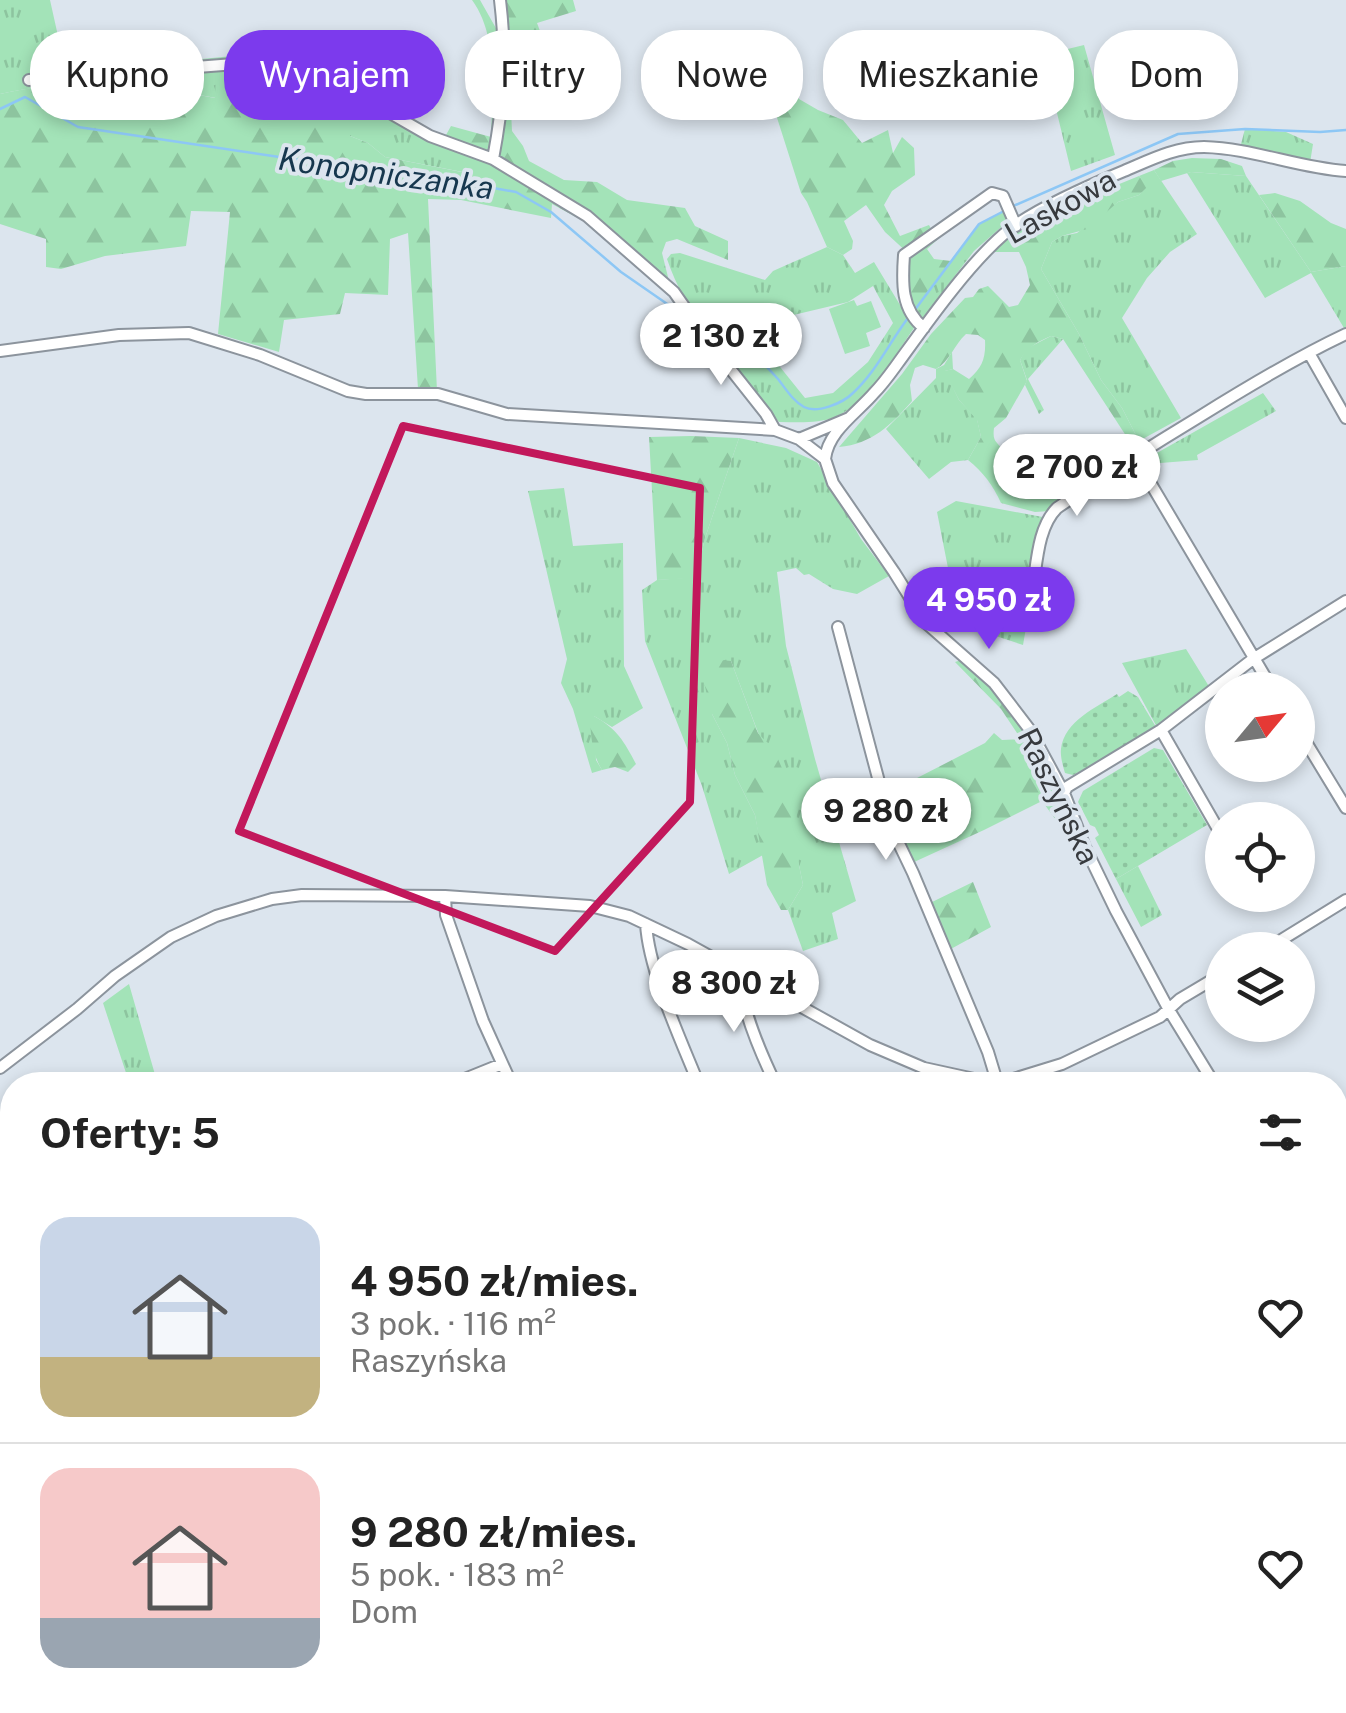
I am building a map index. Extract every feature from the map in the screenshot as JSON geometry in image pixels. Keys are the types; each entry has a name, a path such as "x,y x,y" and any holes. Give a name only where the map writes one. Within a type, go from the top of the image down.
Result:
{"street":[{"path":"493,158 503,106 505,41 500,0"},
{"path":"29,80 261,62 350,90 430,136 493,158 586,216 674,292 776,430"},
{"name":"Laskowa","path":"825,458 831,441 880,387 985,252 1016,226 1108,178 1185,149 1206,147 1346,171"},
{"path":"924,328 907,310 902,280 904,255 992,193 1003,196 1016,226"},
{"name":"Raszyńska","path":"0,351 120,334 189,333 260,354 348,391 438,394 506,414 776,430 799,438 825,458 832,483 926,624 994,683 1030,730 1064,793 1096,869 1169,1010 1207,1072"},
{"path":"1032,592 1040,542 1048,518 1058,508 1290,361 1346,334"},
{"path":"1309,352 1346,418"},
{"name":"Laskowa","path":"799,438 850,417"},
{"path":"1135,456 1261,672"},
{"path":"1064,793 1067,787 1161,730 1253,659 1346,602"},
{"path":"838,627 891,827 994,1072"},
{"path":"1161,730 1205,806"},
{"path":"1315,757 1346,808"},
{"path":"0,1068 152,949 186,929 216,916 302,895 445,896 590,906 630,916 870,1045 942,1072"},
{"path":"445,896 446,915 506,1072"},
{"path":"1294,932 1346,900"},
{"path":"646,924 647,940 668,1004 695,1072"},
{"path":"741,975 740,985 771,1072"},
{"path":"1035,1072 1072,1060 1160,1017 1205,984"},
{"path":"482,1072 502,1064"}],"highlighted area":[{"path":"403,426 700,488 690,802 555,951 239,831"}],"green space":[{"path":"0,0 50,0 57,30 30,30 30,89 0,94"},
{"path":"472,0 480,0 497,30 487,30"},
{"path":"494,0 573,0 576,11 537,23 540,30 497,30"},
{"path":"1084,45 1094,80 1094,120 1105,120 1115,155 1071,171 1059,120 1074,120 1074,47"},
{"path":"224,57 224,93 216,98 204,96 204,59"},
{"path":"216,70 224,70 224,120 350,120 350,136 368,143 385,157 472,174 446,135 451,126 491,137 492,120 511,120 512,131 529,161 564,180 597,182 627,200 685,208 695,226 728,241 728,260 677,239 666,242 662,253 669,281 596,217 576,217 552,204 551,218 461,200 428,199 437,391 418,389 408,233 390,239 388,295 345,293 340,314 284,320 279,352 218,334 230,212 191,211 186,246 105,256 61,269 46,267 46,239 0,224 0,94 25,89 30,88 30,120 204,120 204,96 215,98"},
{"path":"803,101 823,112 823,120 843,120 862,143 888,130 893,153 902,137 914,148 915,175 892,191 884,205 900,236 929,225 937,240 927,249 934,259 951,261 913,312 909,302 910,255 885,232 866,205 844,221 853,241 852,249 843,255 827,247 801,193 778,120 803,120"},
{"path":"350,120 408,120 427,131 446,135 473,174 385,157 368,143 350,136"},
{"path":"1245,129 1286,132 1313,144 1310,163 1240,148"},
{"path":"1192,158 1221,159 1242,166 1246,176 1191,172 1161,181 1154,170"},
{"path":"1154,170 1197,234 1170,252 1147,278 1122,318 1181,418 1139,441 1041,269 1052,242 1077,233 1118,202 1139,195 1147,186 1139,176"},
{"path":"1187,173 1246,176 1311,272 1346,266 1346,327 1311,273 1265,298"},
{"path":"1139,176 1148,186 1139,195 1118,202 1087,229 1052,242 1041,269 1139,441 1132,445 1063,339 1046,338 1020,360 1027,381 1006,418 994,428 994,437 1003,452 1015,496 1071,495 1050,511 1035,512 1001,503 987,479 968,460 981,437 977,420 959,400 944,371 953,369 969,379 980,367 985,340 966,334 936,369 923,365 915,368 910,385 912,401 888,425 861,442 839,447 965,298 988,286 1009,307 1018,305 1030,285 1026,267 1019,252 994,252 997,245 1080,200"},
{"path":"1275,193 1300,201 1346,229 1346,266 1311,272 1259,195"},
{"path":"1004,211 1007,222 974,251 921,320 913,312 979,224"},
{"path":"827,247 843,255 855,273 874,262 914,328 869,391 835,417 815,422 779,422 701,325 667,259 680,253 765,280 773,271","holes":["873,286 893,323 868,362 833,393 805,398 747,326 848,302"]},
{"path":"854,300 857,306 871,301 881,327 866,333 870,346 845,354 829,309"},
{"path":"1051,336 1063,339 1028,379 1044,410 1039,414 1025,385 1020,360 1026,349"},
{"path":"952,352 953,369 945,371 959,400 977,419 981,437 968,460 951,462 929,479 886,429 936,378 936,369 944,365"},
{"path":"1263,393 1276,411 1197,455 1198,460 1148,464 1148,458"},
{"path":"649,437 739,438 705,538 696,578 657,580"},
{"path":"739,438 786,448 817,462 861,539 889,576 857,594 833,589 796,568 777,572 786,646 856,901 832,913 838,939 803,951 788,910 803,885 799,865 759,735 731,661 712,714 755,815 763,855 729,874 702,786 645,641 642,590 657,580 696,577"},
{"path":"564,488 573,546 623,543 624,666 643,708 612,727 594,716 596,760 602,770 592,773 561,683 567,659 528,491"},
{"path":"956,501 1048,518 1023,645 959,624 937,512"},
{"path":"1186,649 1205,680 1205,692 1158,729 1122,663"},
{"path":"711,659 731,661 758,733 774,750 796,800 803,885 788,910 781,910 767,885 755,815 712,714 701,671"},
{"path":"961,660 996,690 1040,756 1024,743 1068,818 1081,849 1075,850 1042,801 912,863 886,794 985,743 994,733 1002,740 1021,739 1001,709 955,662"},
{"path":"1128,691 1138,697 1156,727 1073,775 1065,773 1061,749 1068,730 1091,710"},
{"path":"594,716 614,731 628,749 636,764 628,772 615,767 602,770 592,739 590,718"},
{"path":"1154,748 1163,750 1205,826 1116,879 1095,838 1099,835 1078,802 1083,791"},
{"path":"1138,866 1162,915 1141,927 1116,879"},
{"path":"973,882 991,927 949,950 930,903"},
{"path":"129,984 154,1072 126,1072 103,1003"}],"waterway":[{"name":"Konopniczanka","path":"0,109 25,97 78,127 516,192 551,212 621,272 686,317"},
{"name":"Konopniczanka","path":"1011,207 1178,134 1245,129 1346,130"},
{"name":"Konopniczanka","path":"914,311 979,224 1004,211"},
{"name":"Konopniczanka","path":"699,319 742,343 796,401 816,409 837,404 853,393 876,367 908,318"}]}
